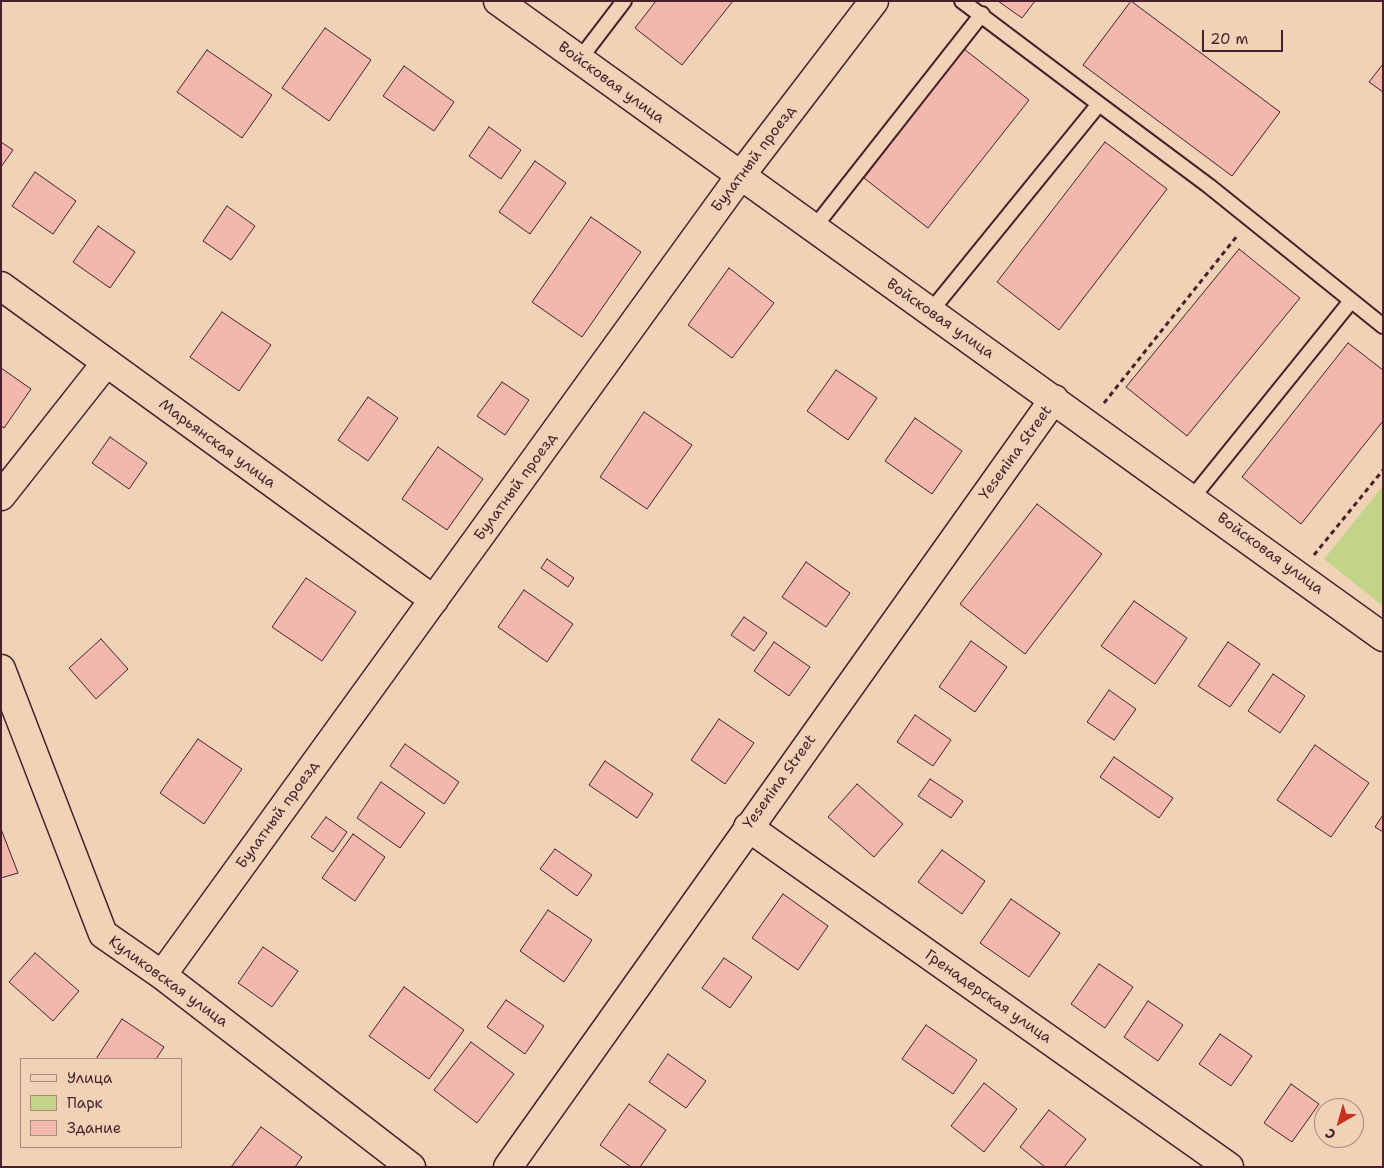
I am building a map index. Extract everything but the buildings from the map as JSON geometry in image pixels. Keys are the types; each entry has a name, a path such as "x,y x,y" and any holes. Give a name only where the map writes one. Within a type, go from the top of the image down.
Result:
{"street":[{"name":"Войсковая улица","path":"498,1 1383,637"},
{"name":"Булатный проезд","path":"162,975 741,175 874,1"},
{"name":"Марьянская улица","path":"1,286 434,600"},
{"path":"1,496 106,363"},
{"name":"Yesenina Street","path":"508,1167 1054,399"},
{"name":"Куликовская улица","path":"1,669 103,934 162,975 411,1167"},
{"name":"Гренадерская улица","path":"748,827 1229,1167"}],"lane":[{"path":"579,60 624,1"},
{"path":"962,1 982,14 1250,219 1383,326"},
{"path":"813,229 982,14"},
{"path":"930,312 1099,104"},
{"path":"1192,498 1351,301"}],"path":[{"path":"1102,406 1250,219"},
{"path":"1310,561 1383,470"}],"green space":[{"path":"1383,486 1383,606 1324,559"}]}
